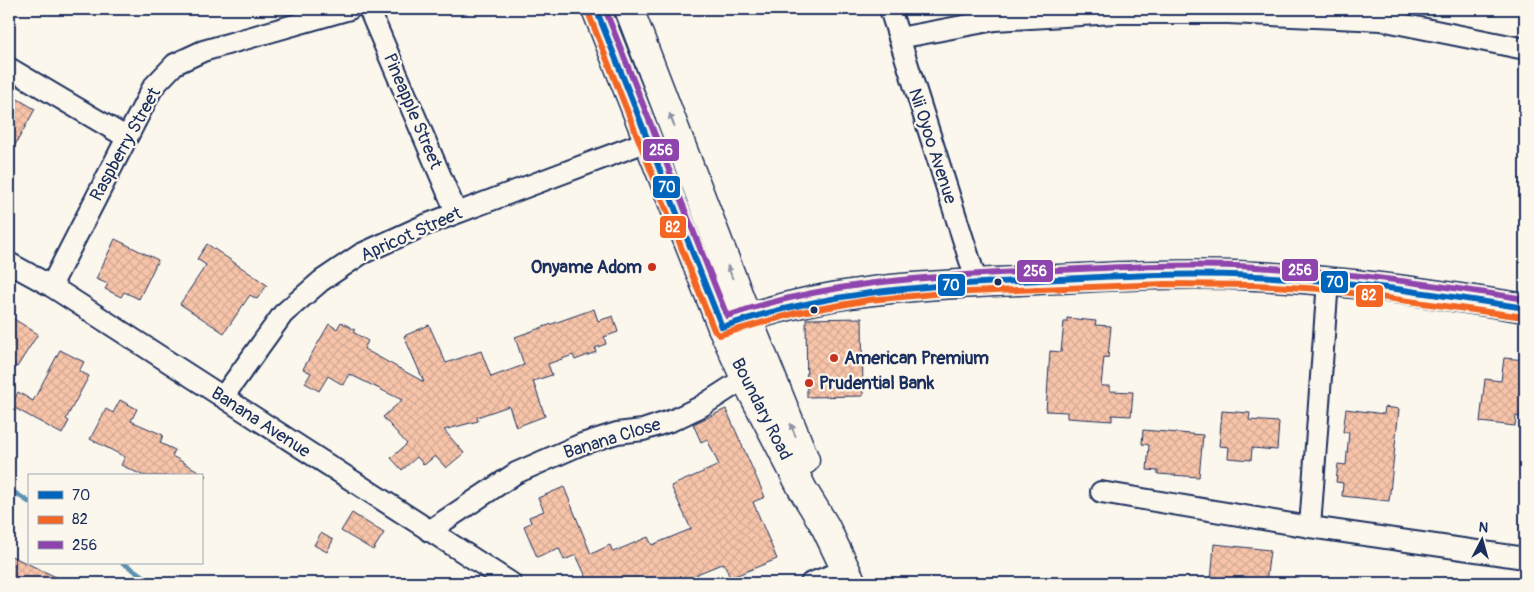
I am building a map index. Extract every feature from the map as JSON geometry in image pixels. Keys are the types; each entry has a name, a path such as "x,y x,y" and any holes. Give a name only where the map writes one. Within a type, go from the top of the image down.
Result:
{"main road":[{"name":"Boundary Road","path":"596,9 722,327 745,378 803,490 825,526 849,577"},
{"name":"Boundary Road","path":"629,9 747,317 814,483 825,526"},
{"path":"722,327 789,304 838,296 977,283 1171,274 1254,276 1374,284 1525,308"}],"street":[{"name":"Raspberry Street","path":"51,286 126,137 153,88 175,64 203,52 350,9"},
{"name":"Pineapple Street","path":"369,9 456,212"},
{"name":"Nii Oyoo Avenue","path":"890,9 977,283"},
{"path":"899,38 995,20 1114,11 1228,12 1382,20 1525,49"},
{"path":"9,68 126,137"},
{"name":"Apricot Street","path":"223,397 283,314 322,281 361,254 456,212 648,141"},
{"name":"Banana Avenue","path":"9,263 51,286 511,583"},
{"path":"1310,527 1328,280"},
{"name":"Banana Close","path":"429,531 516,473 582,444 617,433 643,430 673,420 700,407 745,378"},
{"path":"1100,492 1310,527 1525,558"},
{"path":"811,583 849,577"}],"building":[{"path":"9,94 35,109 9,156"},
{"path":"115,239 158,260 139,299 124,292 121,297 105,289 108,284 96,279"},
{"path":"207,244 267,285 257,299 250,295 224,333 180,304 206,265 197,259"},
{"path":"594,309 598,321 613,316 618,332 604,337 606,344 595,348 596,352 575,360 573,355 548,364 552,375 533,381 545,416 516,427 509,406 477,417 478,421 444,430 464,453 446,468 435,456 424,465 417,457 402,470 391,458 407,444 383,417 402,400 349,374 343,385 328,376 319,391 305,383 311,373 303,369 329,324 337,329 341,322 355,330 353,332 368,341 364,349 424,382 404,336 429,325 446,363 481,351 491,377 524,365 515,337"},
{"path":"9,316 38,334 17,367 9,362"},
{"name":"American Premium","path":"862,318 863,396 807,397 806,319"},
{"path":"1067,318 1096,321 1095,325 1111,326 1108,358 1104,357 1101,386 1110,386 1110,391 1133,392 1131,416 1112,415 1112,421 1067,418 1067,412 1046,411 1050,351 1061,352 1064,322 1067,322"},
{"path":"60,350 84,362 79,371 89,376 66,419 69,421 62,434 11,406 18,392 33,401"},
{"path":"1504,358 1525,360 1525,417 1516,416 1515,426 1480,422 1485,379 1501,381"},
{"path":"120,400 137,409 131,421 163,435 160,443 175,450 172,456 207,476 202,476 202,474 140,474 121,465 125,457 90,439 106,409 113,413"},
{"path":"1385,407 1399,409 1389,501 1342,496 1343,483 1336,482 1338,464 1346,465 1349,432 1343,432 1346,409 1384,414"},
{"path":"726,409 765,497 753,502 777,559 730,578 724,563 697,574 701,583 589,583 576,555 564,560 559,548 537,557 524,526 531,523 529,517 544,511 538,498 564,487 591,554 610,545 613,552 648,537 652,545 691,529 671,486 719,465 707,439 701,442 693,424"},
{"path":"1222,411 1250,413 1249,420 1279,422 1277,450 1252,448 1251,460 1228,458 1229,447 1219,446"},
{"path":"1143,430 1203,435 1199,477 1158,474 1158,471 1147,470 1149,445 1142,444"},
{"path":"352,513 384,533 373,550 341,531"},
{"path":"321,533 333,540 327,552 314,545"},
{"path":"1214,544 1270,550 1266,583 1211,583"},
{"path":"9,555 69,583 9,583"}],"waterway":[{"path":"9,489 28,501"},
{"path":"125,564 154,583"}],"transit line":[{"name":"70","path":"596,9 722,327 758,315 795,306 868,293 980,283 1165,275 1254,276 1356,284 1525,308"},
{"name":"256","path":"605,9 727,316 798,296 907,279 1167,266 1256,267 1324,272 1425,284 1525,299"},
{"name":"82","path":"588,12 714,330 719,335 796,313 869,300 944,293 1166,284 1255,285 1322,289 1524,317"}],"place":[{"name":"Onyame Adom","path":"652,267"},
{"name":"American Premium","path":"834,358"},
{"name":"Prudential Bank","path":"809,383"}]}
